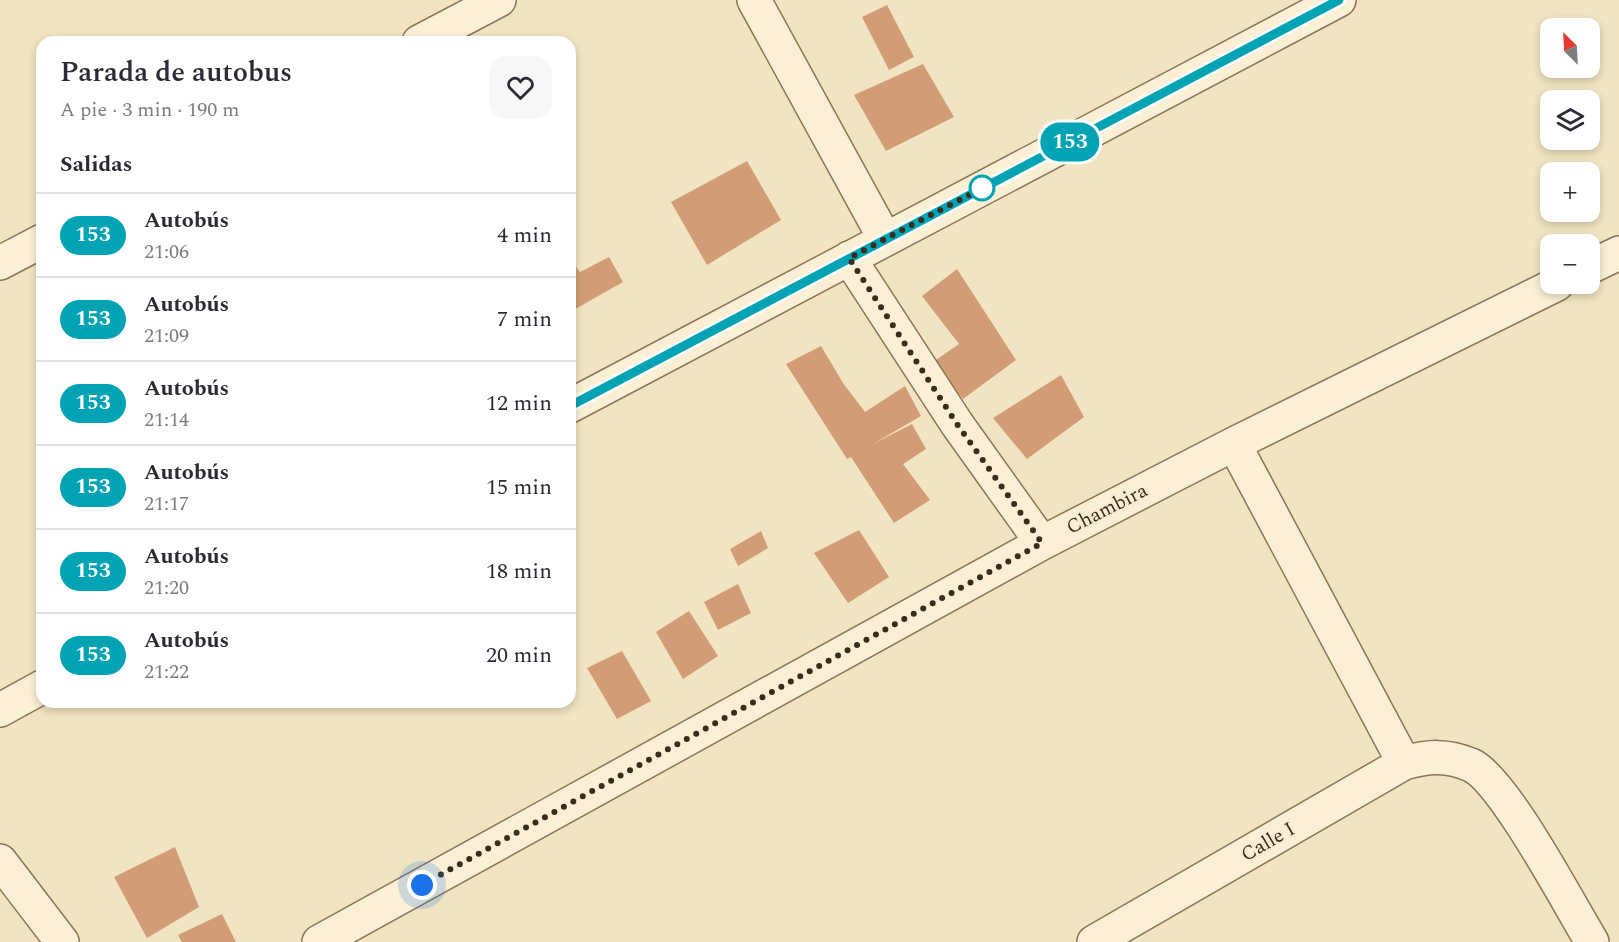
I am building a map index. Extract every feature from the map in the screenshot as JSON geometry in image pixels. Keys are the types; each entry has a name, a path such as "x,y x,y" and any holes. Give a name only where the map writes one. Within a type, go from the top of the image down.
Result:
{"street":[{"path":"430,36 499,0"},
{"path":"754,0 885,239"},
{"path":"576,403 1339,0"},
{"path":"0,263 36,244"},
{"path":"1600,262 1619,253"},
{"path":"849,258 957,424 1042,543"},
{"name":"Chambira","path":"319,942 1042,543 1234,444 1540,292"},
{"path":"1234,444 1404,763"},
{"path":"0,710 36,690"},
{"name":"Calle I","path":"1094,942 1404,763 1426,757 1446,758 1473,766 1495,786 1513,810 1592,942"},
{"path":"0,861 62,942"}],"building":[{"path":"887,5 914,57 889,70 862,17"},
{"path":"923,64 954,117 886,151 854,95"},
{"path":"747,161 781,220 707,265 671,202"},
{"path":"609,257 623,282 576,309 576,266 580,272"},
{"path":"957,269 1016,360 963,399 933,362 959,344 922,296"},
{"path":"821,346 843,383 865,412 905,386 921,416 873,444 912,424 926,449 903,464 930,500 894,523 851,457 847,459 786,364"},
{"path":"1061,375 1084,417 1027,459 993,418"},
{"path":"859,530 889,577 848,603 814,553"},
{"path":"761,531 768,548 738,566 730,549"},
{"path":"738,584 751,613 718,630 704,602"},
{"path":"689,611 718,656 683,679 656,632"},
{"path":"622,651 651,701 617,719 587,668"},
{"path":"175,847 199,907 147,938 114,877"},
{"path":"222,914 236,942 182,942 178,935"}],"bus line":[{"name":"153","path":"576,403 1339,0"}],"route":[{"path":"422,885 1042,543 957,424 849,258 988,185 982,188"}]}
